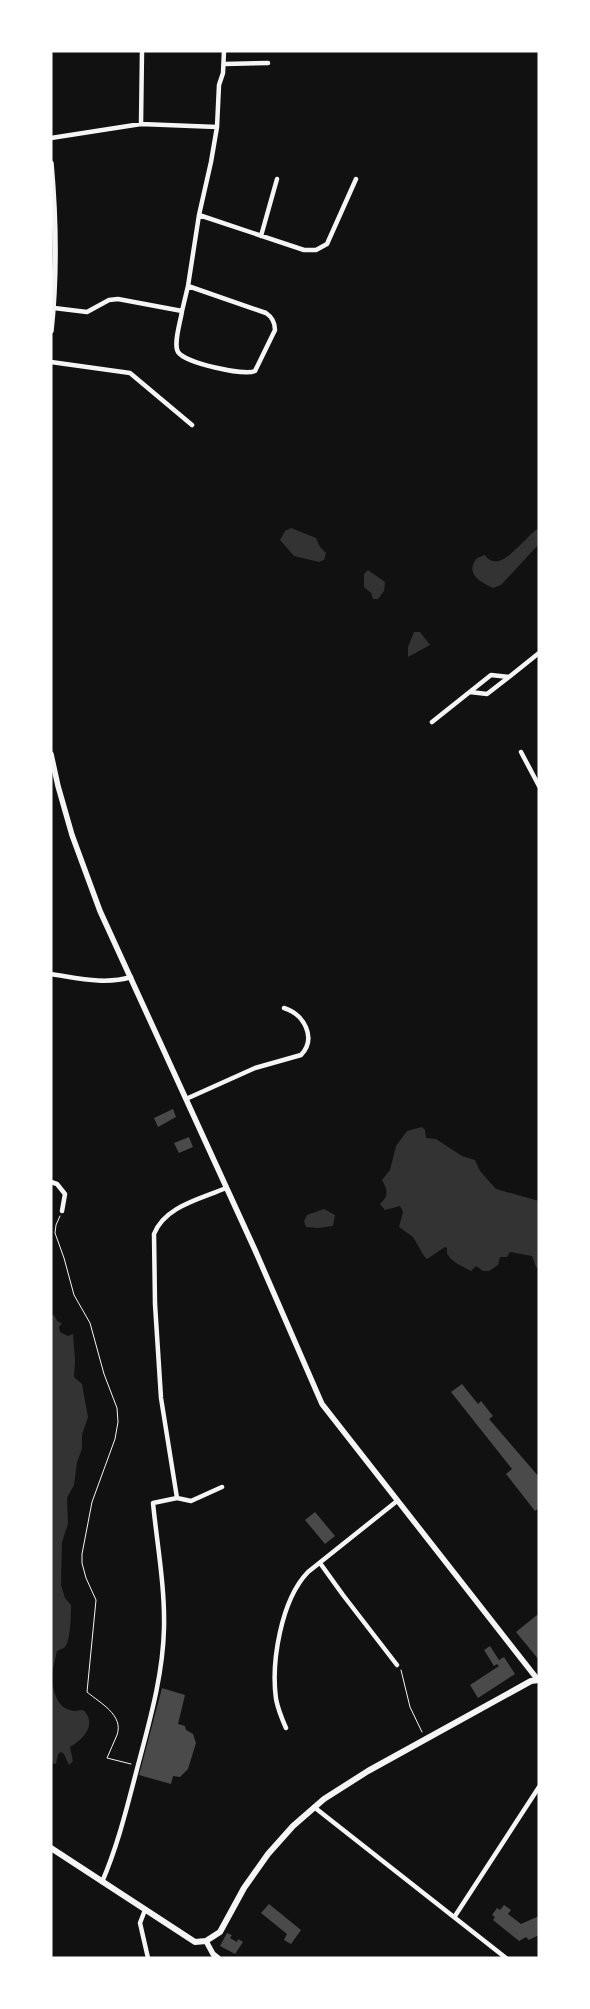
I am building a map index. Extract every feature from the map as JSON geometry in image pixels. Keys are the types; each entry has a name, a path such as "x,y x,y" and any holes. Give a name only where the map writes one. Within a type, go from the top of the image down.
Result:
{"main road":[{"path":"51,1848 195,1942 206,1941 220,1932 244,1888 270,1852 293,1826 314,1807 340,1787 531,1681 538,1680"}],"street":[{"path":"141,124 142,51"},
{"path":"188,286 271,316 275,330 255,371 239,373 188,359 180,355 176,343 217,127 219,85 224,64 224,51"},
{"path":"224,64 268,63"},
{"path":"51,138 141,124 217,127"},
{"path":"51,163 55,233 54,308 51,331"},
{"path":"261,236 277,179"},
{"path":"199,215 304,250 316,250 327,244 356,179"},
{"path":"54,308 87,312 109,300 118,299 182,311"},
{"path":"51,362 130,372 192,425"},
{"path":"470,692 487,694 539,653"},
{"path":"432,722 491,674 509,677"},
{"path":"521,752 539,786"},
{"path":"51,754 58,786 86,874 322,1404 538,1680"},
{"path":"51,974 106,981 118,981 131,977"},
{"path":"186,1099 255,1068 302,1056 308,1043 307,1032 297,1013 284,1008"},
{"path":"51,1182 57,1184 65,1194 62,1211"},
{"path":"177,1498 161,1398 155,1304 154,1234 158,1225 173,1210 226,1188"},
{"path":"102,1882 118,1843 138,1766 157,1691 164,1639 163,1596 153,1503 177,1498 190,1500 222,1487"},
{"path":"286,1728 279,1711 276,1691 278,1647 282,1620 297,1586 305,1575 397,1501"},
{"path":"320,1563 342,1595 397,1665"},
{"path":"455,1916 539,1787"},
{"path":"314,1807 506,1958"},
{"path":"144,1910 140,1923 148,1958"},
{"path":"206,1941 213,1954 218,1958"}],"path":[{"path":"59,1218 55,1233 74,1295 90,1323 104,1374 117,1408 118,1422 115,1439 92,1502 82,1554 85,1573 96,1600 87,1692 114,1713 117,1721 118,1733 107,1758 138,1766"},
{"path":"397,1665 400,1667 410,1707 426,1740"}],"shaded area":[{"path":"291,528 316,538 320,547 326,553 324,560 319,562 294,556 280,540 285,531"},
{"path":"539,529 539,544 501,585 493,588 479,580 473,573 473,564 477,558 485,555 491,560 504,559"},
{"path":"368,570 385,582 384,591 378,599 373,599 371,593 364,587 364,574"},
{"path":"414,632 420,632 430,645 408,657 408,647"},
{"path":"422,1127 425,1130 426,1138 436,1139 462,1156 475,1160 480,1171 496,1189 539,1201 539,1269 536,1267 532,1256 510,1252 507,1257 500,1257 498,1265 489,1271 483,1271 476,1266 471,1271 454,1261 447,1253 447,1248 445,1247 427,1259 413,1237 399,1227 403,1212 400,1206 385,1210 380,1204 387,1193 382,1180 390,1170 396,1146 407,1131"},
{"path":"324,1209 335,1215 333,1226 306,1227 304,1221 307,1215"},
{"path":"54,1315 58,1322 62,1323 59,1327 60,1332 68,1336 73,1334 74,1377 82,1384 88,1417 82,1435 82,1449 77,1462 74,1485 67,1498 68,1524 62,1542 61,1585 65,1598 71,1605 71,1621 68,1640 64,1648 57,1651 51,1677 51,1316"},
{"path":"51,1678 60,1704 69,1710 84,1711 89,1718 86,1733 70,1747 73,1761 69,1765 64,1754 61,1752 58,1754 56,1764 51,1763"}],"building":[{"path":"173,1109 176,1117 158,1127 154,1118"},
{"path":"189,1137 193,1147 179,1153 174,1143"},
{"path":"462,1384 478,1404 481,1401 493,1416 489,1419 539,1477 539,1508 535,1511 506,1474 512,1469 451,1392"},
{"path":"315,1512 335,1536 325,1544 305,1520"},
{"path":"537,1615 539,1617 539,1660 516,1632"},
{"path":"490,1646 499,1660 504,1657 515,1674 478,1698 470,1685 499,1666 497,1664 494,1666 484,1650"},
{"path":"162,1688 185,1695 178,1724 185,1726 186,1730 193,1734 196,1743 188,1769 180,1777 173,1776 171,1784 139,1775"},
{"path":"269,1904 301,1930 291,1944 284,1940 287,1934 261,1913"},
{"path":"504,1905 511,1910 508,1914 521,1924 539,1916 539,1935 529,1940 526,1937 519,1941 493,1920 495,1917 492,1915 497,1908 500,1910"},
{"path":"227,1933 232,1935 230,1938 237,1942 238,1939 243,1942 235,1954 220,1946"}]}
